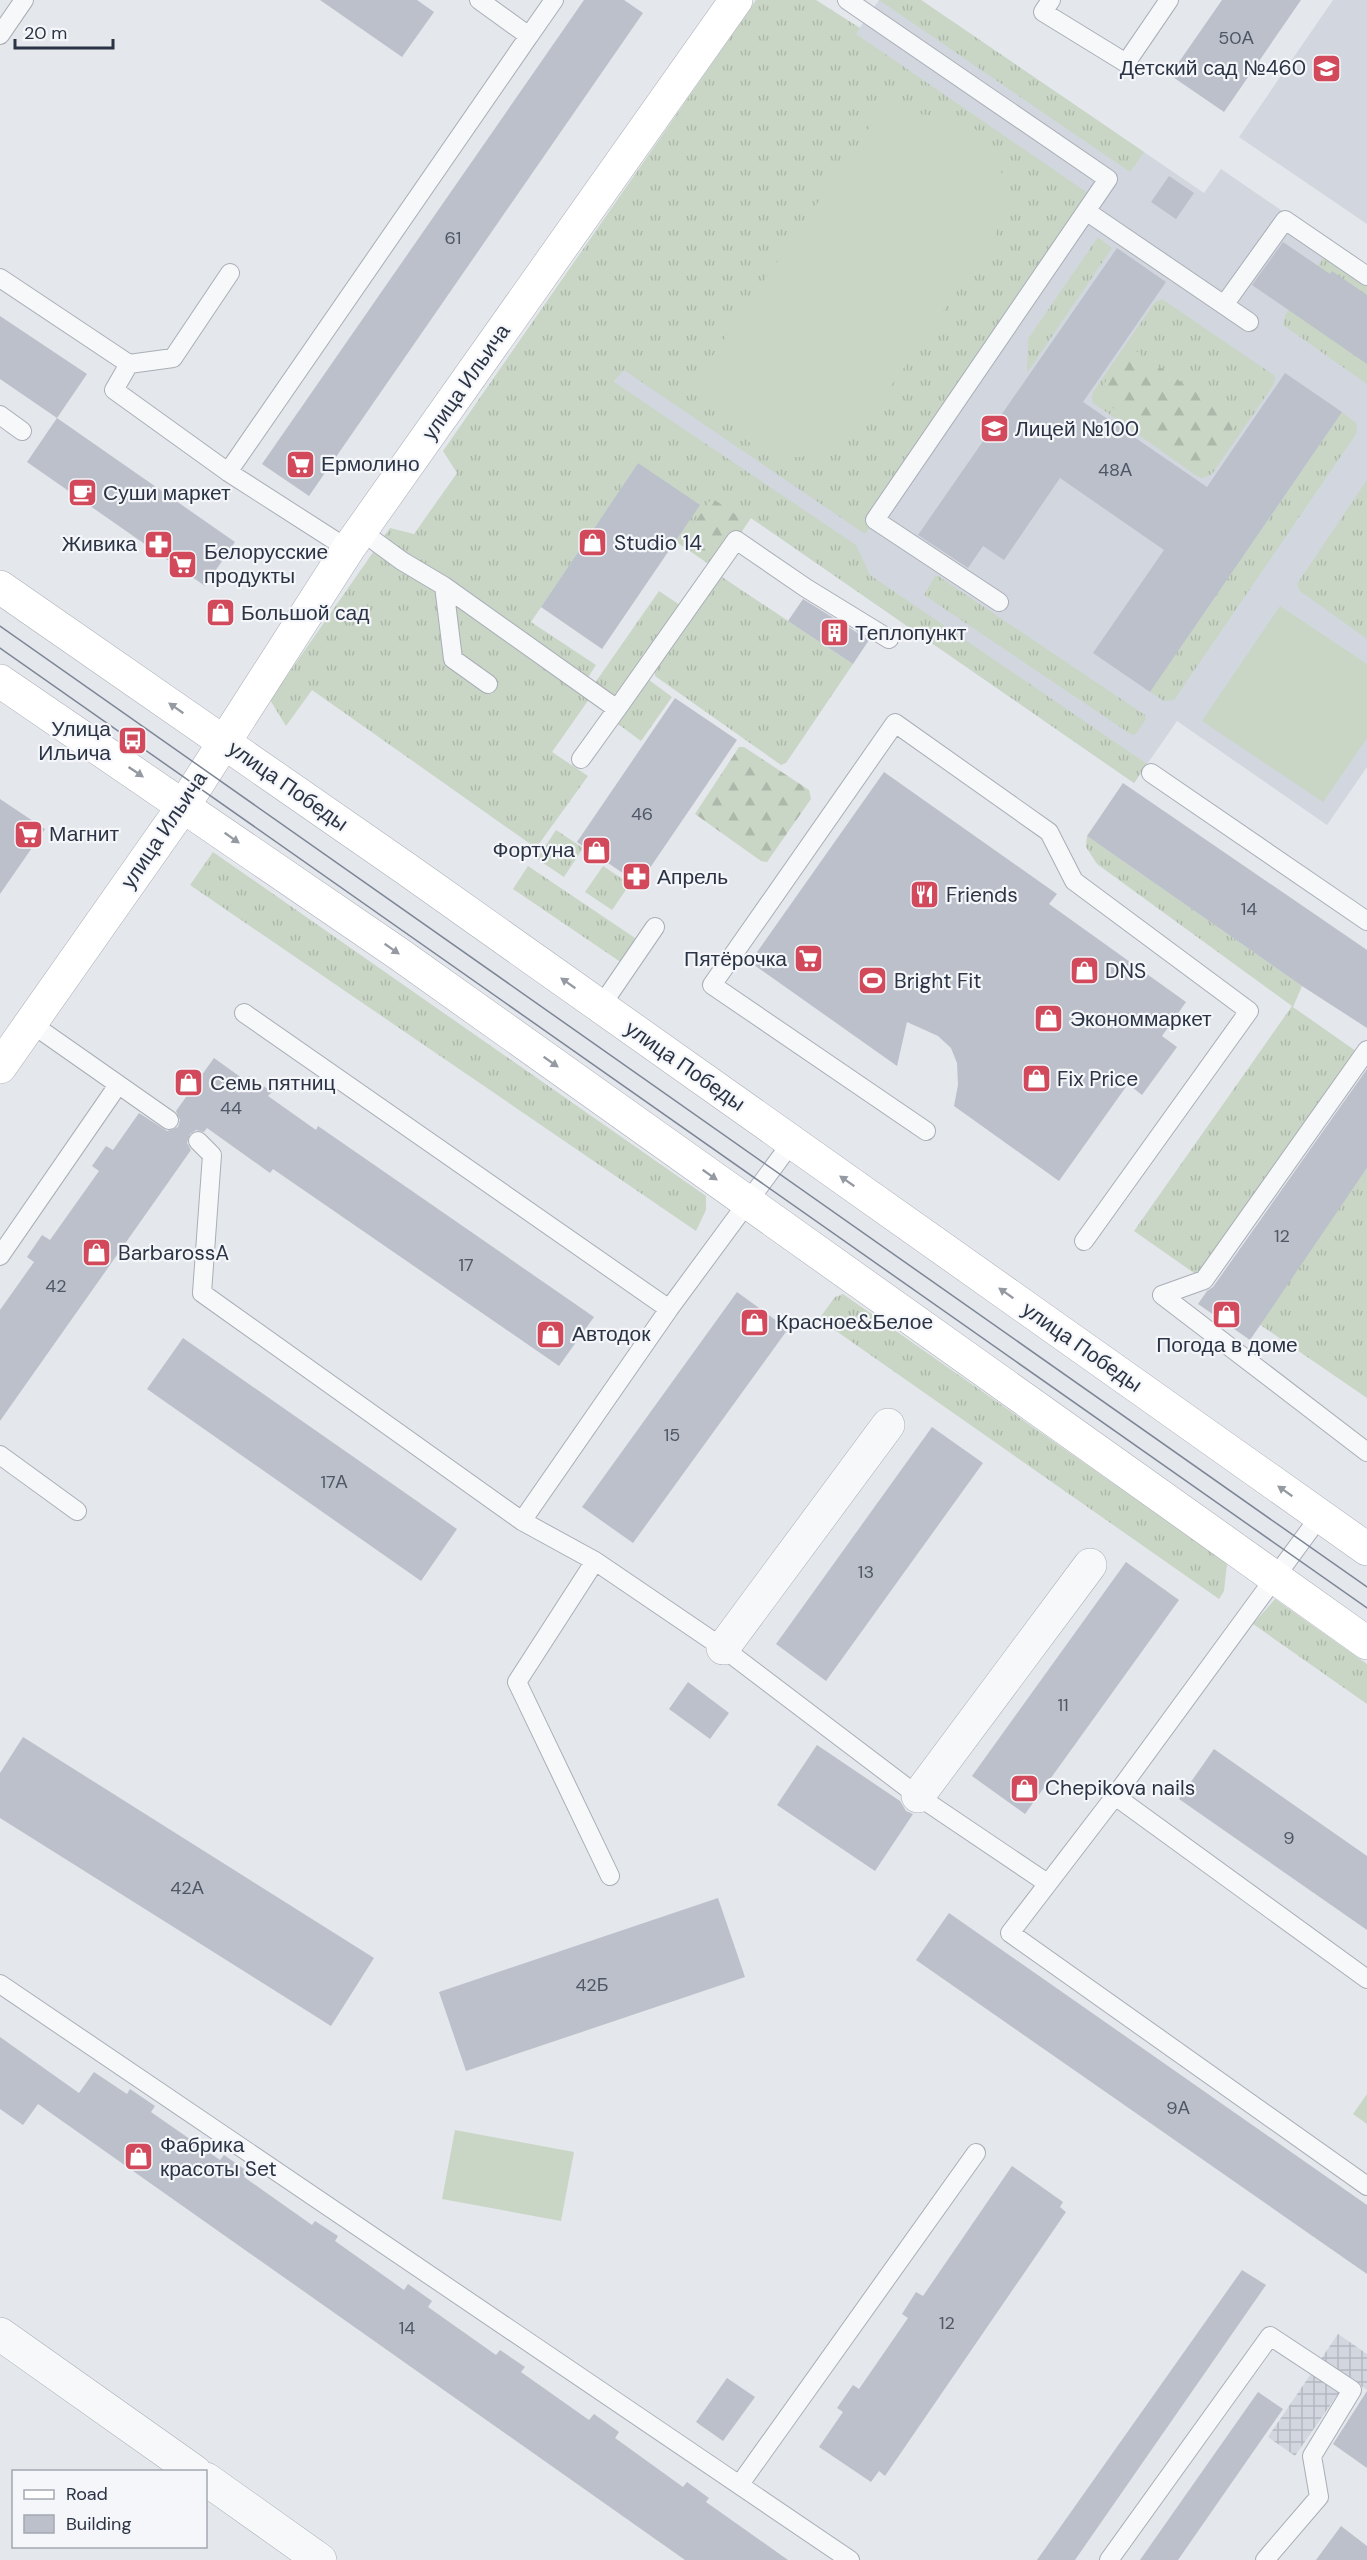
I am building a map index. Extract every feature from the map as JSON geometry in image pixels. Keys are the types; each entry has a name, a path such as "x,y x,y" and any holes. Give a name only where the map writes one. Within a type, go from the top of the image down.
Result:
{"main road":[{"name":"улица Ильича","path":"0,1067 183,805 354,540 736,0"},
{"name":"улица Победы","path":"0,587 224,741 1367,1549"},
{"path":"0,681 399,954 1367,1643"}],"street":[{"path":"723,1648 888,1425"},
{"path":"918,1796 1090,1565"},
{"path":"0,2334 192,2470"},
{"path":"207,2480 320,2560"}],"lane":[{"path":"0,35 24,0"},
{"path":"479,0 529,36"},
{"path":"228,472 554,0"},
{"path":"847,0 1108,179 874,520 999,602"},
{"path":"1051,0 1043,12 1126,63 1169,0"},
{"path":"1086,211 1249,322"},
{"path":"1224,305 1285,220 1367,276"},
{"path":"0,278 129,364 173,358 230,273"},
{"path":"129,364 114,390 228,472 354,540 402,561 444,586 617,709"},
{"path":"0,415 22,431"},
{"path":"580,759 736,540 806,588 889,639"},
{"path":"444,586 453,659 488,684"},
{"path":"926,1131 712,985 894,723 1049,832 1074,881 1249,1011 1084,1241"},
{"path":"1151,774 1367,921"},
{"path":"600,1006 656,927"},
{"path":"244,1013 669,1309"},
{"path":"32,1024 170,1120"},
{"path":"1367,1050 1204,1280 1162,1295 1367,1452"},
{"path":"0,1256 118,1085"},
{"path":"198,1141 212,1155 202,1293 522,1521 595,1561 723,1648 918,1796 1047,1883"},
{"path":"522,1521 669,1309 792,1142"},
{"path":"0,1455 77,1511"},
{"path":"1320,1516 1115,1796 1010,1932 1367,2186"},
{"path":"595,1561 517,1682 610,1876"},
{"path":"1115,1796 1367,1979"},
{"path":"0,1984 850,2560"},
{"path":"740,2484 976,2153"},
{"path":"1109,2560 1270,2336 1352,2390 1311,2456 1319,2497 1265,2560"}],"shaded area":[{"name":"Лицей №100","path":"879,0 921,0 1204,193 1221,169 1367,269 1367,767 1327,825 1177,721 1134,783 595,410"},
{"name":"Детский сад №460","path":"1333,0 1367,0 1367,224 1239,137"},
{"path":"1338,2334 1367,2354 1367,2390 1349,2378 1295,2456 1268,2437"}],"green space":[{"path":"756,0 816,0 860,28 856,34 1095,198 865,534 624,370 614,382 856,545 870,575 1147,764 1134,783 751,518 716,569 675,541 638,463 531,622 596,665 583,685 592,695 552,752 588,776 536,848 312,690 286,726 270,700 390,528 414,534 457,473 443,451"},
{"path":"879,0 921,0 1144,152 1130,172"},
{"path":"891,96 914,112 960,120 988,141 1001,170 1003,186 1003,203 995,236 858,434 844,443 814,455 798,457 768,452 753,445 739,433 718,397 696,380"},
{"path":"1098,237 1112,248 1027,373 1028,339"},
{"path":"1329,250 1367,276 1367,384 1283,325 1285,315"},
{"path":"1162,299 1275,376 1274,384 1212,474 1202,478 1092,402 1093,392 1155,302"},
{"path":"1130,351 1138,352 1230,416 1234,422 1223,448 1203,468 1191,463 1100,397 1112,371"},
{"path":"1342,412 1357,424 1356,434 1174,700 1164,701 1150,692"},
{"path":"1367,480 1367,639 1300,591 1297,584"},
{"path":"712,498 742,519 742,523 714,561 683,539"},
{"path":"935,576 1145,715 1146,719 1136,734 1132,735 924,595"},
{"path":"722,577 853,664 786,763 781,765 655,676 655,671 717,580"},
{"path":"659,591 686,609 617,709 590,690"},
{"path":"1280,606 1367,664 1367,738 1323,802 1202,721"},
{"path":"649,680 672,697 641,741 618,724"},
{"path":"739,747 744,747 809,790 811,799 767,862 761,861 695,814"},
{"path":"556,830 583,848 564,877 537,859"},
{"path":"1087,836 1302,986 1293,1007 1363,1056 1204,1280 1134,1231 1292,1006 1097,864 1086,847"},
{"path":"213,852 706,1196 706,1210 696,1231 190,885"},
{"path":"528,866 638,940 622,963 513,889"},
{"path":"603,866 630,884 612,910 585,892"},
{"path":"1367,1168 1367,1398 1259,1324"},
{"path":"843,1294 1227,1563 1224,1591 1219,1599 819,1319 835,1297"},
{"path":"1275,1599 1367,1664 1367,1704 1253,1624"},
{"path":"1367,2094 1367,2124 1353,2114"},
{"path":"455,2130 574,2152 561,2221 442,2199"}],"building":[{"path":"320,0 417,0 434,12 402,57"},
{"path":"584,0 624,0 643,13 309,496 262,464"},
{"path":"1222,0 1301,0 1224,112 1170,75"},
{"path":"1169,176 1194,193 1176,219 1151,202"},
{"path":"1283,242 1330,274 1332,271 1367,295 1367,364 1252,285"},
{"path":"1117,248 1166,282 1083,402 1207,487 1285,373 1342,412 1150,692 1093,653 1164,550 1060,478 1004,560 983,546 968,568 918,535"},
{"path":"0,316 87,374 57,418 0,379"},
{"path":"57,418 235,542 205,586 27,462"},
{"path":"638,463 700,505 602,649 541,607"},
{"name":"Теплопункт","path":"803,599 869,640 853,664 788,621"},
{"path":"675,698 737,740 639,884 577,842"},
{"path":"884,772 1057,894 1049,904 1186,1002 1162,1036 1177,1047 1142,1095 1128,1084 1059,1181 954,1106 958,1085 957,1063 951,1048 938,1036 907,1022 897,1066 750,962"},
{"path":"1123,783 1367,950 1367,1028 1302,986 1087,836"},
{"path":"0,799 45,829 0,894"},
{"path":"214,1058 246,1081 249,1076 272,1092 268,1096 316,1130 318,1126 594,1317 559,1366 273,1169 270,1173 207,1128 204,1132 196,1130 190,1134 187,1143 191,1150 0,1421 0,1310 34,1262 27,1257 42,1235 50,1240 99,1171 92,1166 106,1146 113,1150 139,1113 167,1131 178,1127 180,1120 176,1111"},
{"path":"1367,1069 1367,1168 1250,1340 1198,1304 1207,1291 1213,1287"},
{"path":"737,1292 788,1329 633,1543 582,1507"},
{"path":"183,1338 457,1529 421,1581 147,1389"},
{"path":"932,1427 983,1463 826,1681 776,1644"},
{"path":"1126,1562 1179,1600 1025,1814 972,1776"},
{"path":"688,1682 729,1713 710,1739 669,1709"},
{"path":"23,1737 374,1958 331,2026 0,1818 0,1773"},
{"path":"817,1745 900,1801 906,1811 913,1814 875,1871 777,1805"},
{"path":"1214,1749 1367,1856 1367,1930 1179,1799"},
{"path":"718,1898 745,1977 466,2071 439,1992"},
{"path":"949,1913 1367,2205 1367,2274 916,1960"},
{"path":"0,2037 79,2093 94,2072 127,2094 130,2089 155,2106 151,2112 220,2160 224,2155 247,2171 244,2177 312,2225 315,2221 338,2236 335,2241 404,2290 408,2284 432,2301 428,2307 496,2355 500,2350 525,2367 521,2372 589,2420 594,2414 619,2432 615,2438 683,2487 687,2482 709,2498 706,2502 788,2560 685,2560 38,2104 23,2125 0,2109"},
{"path":"1012,2166 1063,2202 1060,2207 1066,2212 885,2476 879,2471 871,2482 819,2447 843,2412 837,2408 853,2385 859,2389 908,2318 902,2314 916,2292 923,2296"},
{"path":"1242,2270 1266,2285 1075,2560 1037,2560"},
{"path":"727,2378 755,2397 723,2441 696,2422"},
{"path":"1367,2391 1367,2468 1333,2444"},
{"path":"1258,2392 1283,2409 1178,2560 1140,2560"},
{"path":"1341,2526 1367,2546 1367,2560 1316,2560"}],"tram line":[{"path":"0,626 1367,1587"},
{"path":"0,648 1367,1608"}],"place":[{"name":"Детский сад №460","path":"1327,68"},
{"name":"Лицей №100","path":"994,429"},
{"name":"Ермолино","path":"300,464"},
{"name":"Суши маркет","path":"82,493"},
{"name":"Studio 14","path":"593,543"},
{"name":"Живика","path":"158,544"},
{"name":"Белорусские продукты","path":"183,564"},
{"name":"Большой сад","path":"220,613"},
{"name":"Теплопункт","path":"834,633"},
{"name":"Улица Ильича","path":"132,741"},
{"name":"Магнит","path":"28,834"},
{"name":"Фортуна","path":"596,850"},
{"name":"Апрель","path":"636,877"},
{"name":"Friends","path":"925,895"},
{"name":"Пятёрочка","path":"808,959"},
{"name":"DNS","path":"1084,971"},
{"name":"Bright Fit","path":"873,981"},
{"name":"Экономмаркет","path":"1049,1019"},
{"name":"Fix Price","path":"1036,1079"},
{"name":"Семь пятниц","path":"189,1083"},
{"name":"BarbarossA","path":"97,1253"},
{"name":"Погода в доме","path":"1227,1314"},
{"name":"Красное&Белое","path":"755,1322"},
{"name":"Автодок","path":"551,1334"},
{"name":"Chepikova nails","path":"1024,1788"},
{"name":"Фабрика красоты Set","path":"139,2157"}]}
